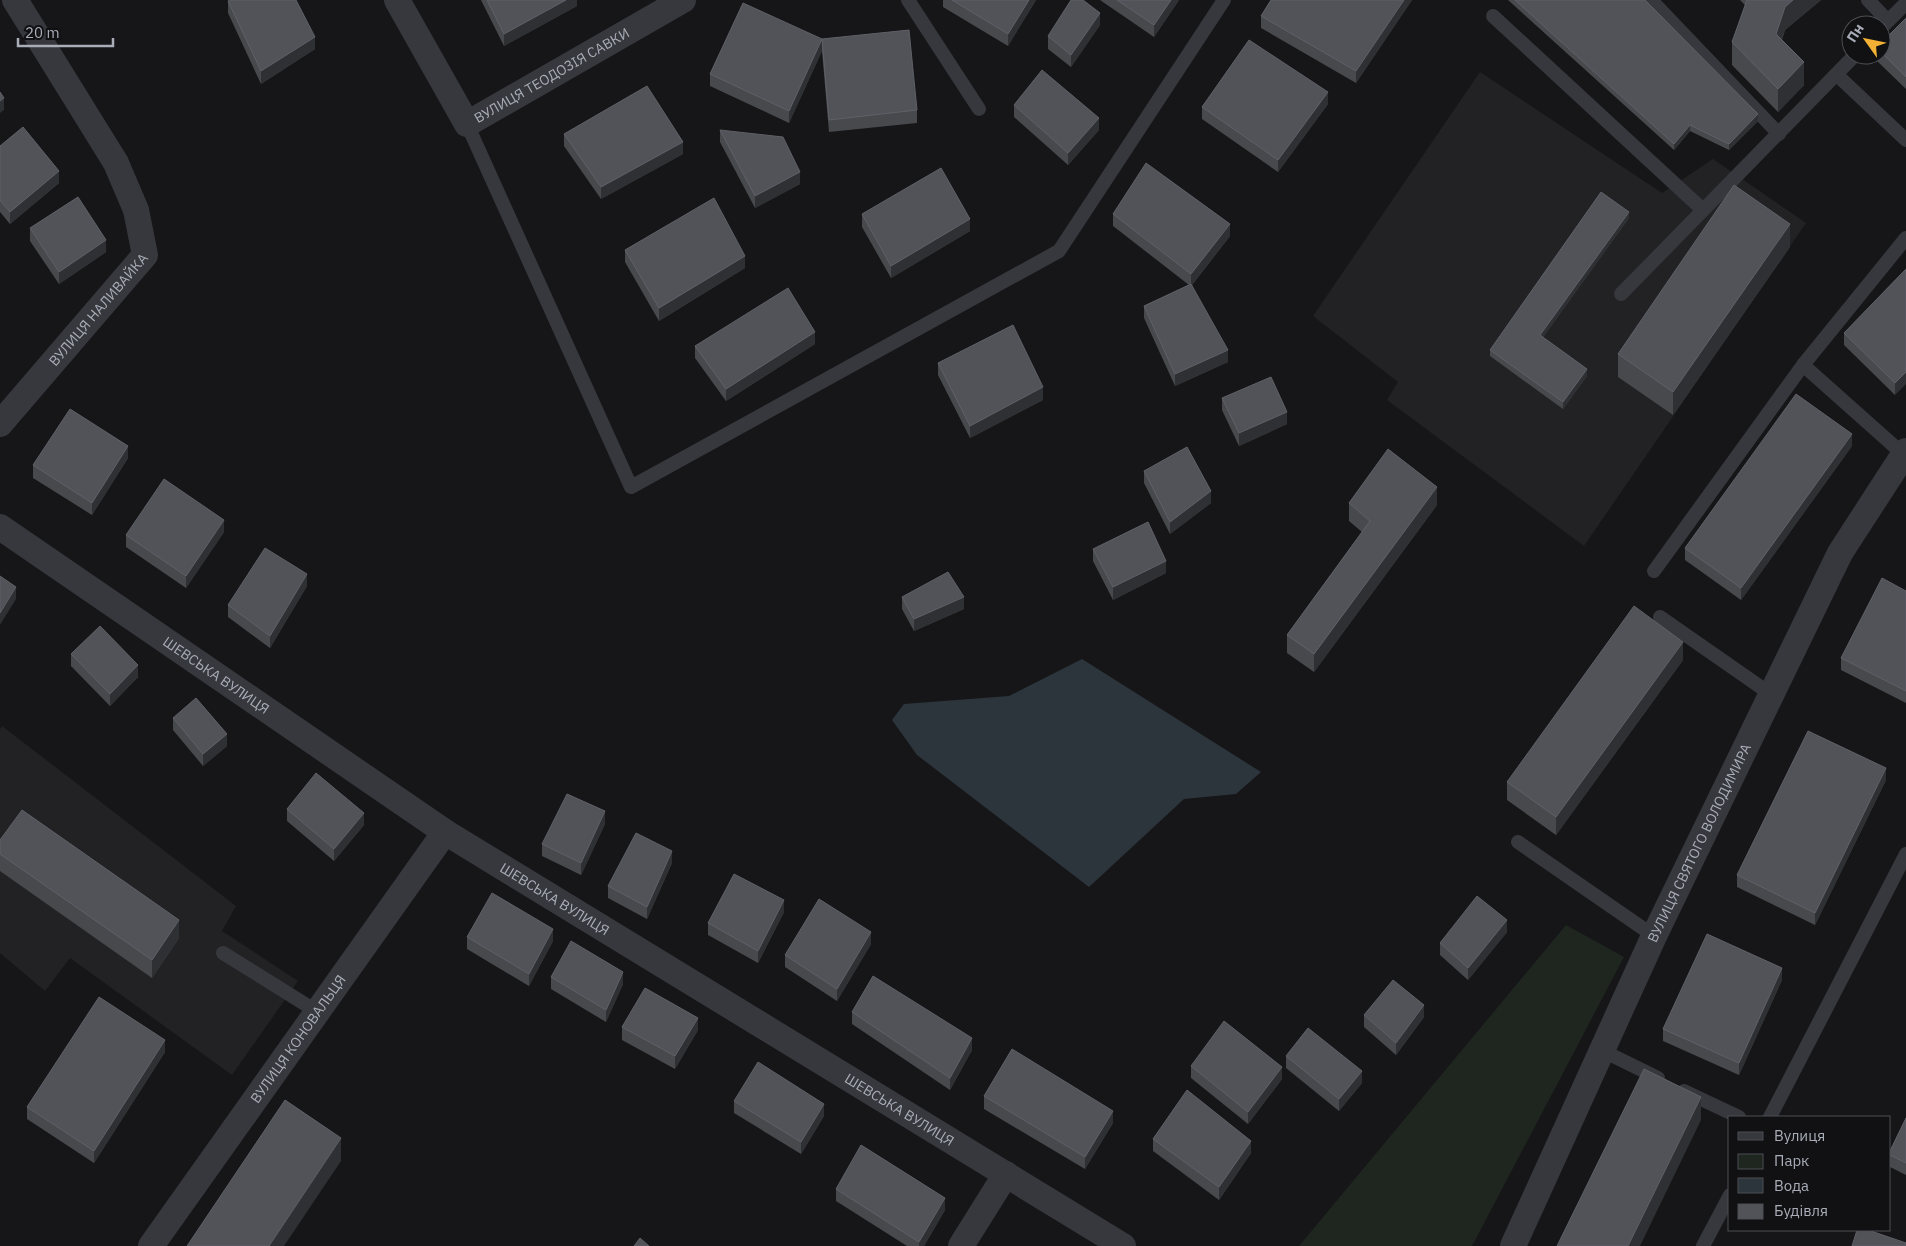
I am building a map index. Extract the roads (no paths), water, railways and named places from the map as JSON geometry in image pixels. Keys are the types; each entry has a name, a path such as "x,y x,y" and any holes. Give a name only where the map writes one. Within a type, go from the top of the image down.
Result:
{"street":[{"name":"ВУЛИЦЯ НАЛИВАЙКА","path":"0,424 146,255 136,210 116,163 15,0"},
{"name":"ВУЛИЦЯ ТЕОДОЗІЯ САВКИ","path":"397,0 467,124 683,0"},
{"name":"ВУЛИЦЯ СВЯТОГО ВОЛОДИМИРА","path":"1513,1246 1654,936 1840,553 1904,452"},
{"name":"ШЕВСЬКА ВУЛИЦЯ","path":"0,527 446,832 1123,1246"},
{"name":"ВУЛИЦЯ КОНОВАЛЬЦЯ","path":"151,1246 316,1011 446,832"},
{"path":"961,1246 1006,1174"}],"lane":[{"path":"908,0 979,109"},
{"path":"467,124 631,487 1059,251 1224,0"},
{"path":"1651,0 1779,134"},
{"path":"1868,0 1878,15"},
{"path":"1891,17 1906,3"},
{"path":"1493,16 1703,210"},
{"path":"1621,294 1846,65"},
{"path":"1836,75 1906,140"},
{"path":"1654,571 1803,365 1906,238"},
{"path":"1803,365 1904,452"},
{"path":"1660,617 1772,695"},
{"path":"1518,842 1654,936"},
{"path":"1771,1116 1906,854"},
{"path":"223,953 316,1011"},
{"path":"1601,1050 1737,1116"},
{"path":"1703,1246 1728,1199"}],"water":[{"path":"1082,659 1261,772 1236,794 1184,799 1089,887 917,755 892,720 904,704 1009,696"}]}
